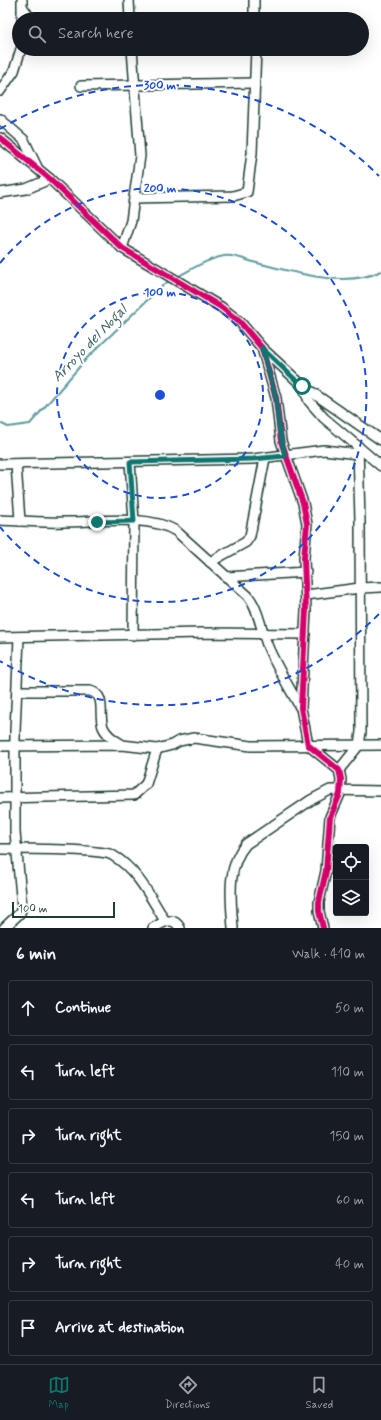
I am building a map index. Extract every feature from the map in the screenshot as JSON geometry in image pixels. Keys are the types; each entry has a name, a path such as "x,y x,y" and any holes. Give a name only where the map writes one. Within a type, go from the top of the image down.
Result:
{"street":[{"path":"129,0 130,12"},
{"path":"254,0 254,12"},
{"path":"0,91 14,71 19,56"},
{"path":"122,248 131,221 140,156 132,56"},
{"path":"134,198 233,196 247,192 251,174 256,56"},
{"path":"81,86 256,83"},
{"path":"0,119 24,140 37,168"},
{"path":"0,138 50,179 122,248 221,307 240,322 262,348 302,386 381,440"},
{"path":"0,193 22,190 50,179"},
{"path":"262,348 274,390 285,456 298,488 305,514 306,595 301,708 308,745 339,770"},
{"path":"302,386 309,401 324,418 358,450 381,466"},
{"path":"0,464 265,458 324,450 358,450"},
{"path":"323,928 319,911 319,902 326,871 330,817 341,789 339,770 359,745 361,720 358,450"},
{"path":"210,562 246,542 250,536 265,458"},
{"path":"130,462 134,521 133,634"},
{"path":"16,464 20,521"},
{"path":"0,520 50,523 134,521 154,522 169,527 186,539 254,604 262,632 273,658 301,708"},
{"path":"226,576 306,572"},
{"path":"306,595 360,588 381,588"},
{"path":"0,637 262,632 305,634"},
{"path":"4,928 20,913 22,897 15,849 16,798 14,746 19,637"},
{"path":"16,691 96,693 100,698 101,718 105,731 114,740 122,745"},
{"path":"0,746 122,745 157,749 172,745 179,741 194,738 252,746 381,745"},
{"path":"0,798 134,795 146,784 157,749"},
{"path":"233,928 232,873 241,850 246,844 264,830 322,793 330,790 341,789 381,791"},
{"path":"0,849 111,854 127,866 137,877 165,922"},
{"path":"153,928 165,922 174,922 180,928"}],"waterway":[{"name":"Arroyo del Nogal","path":"177,277 206,262 224,256 236,257 287,271 336,279 352,279 381,271"},
{"name":"Arroyo del Nogal","path":"0,423 8,427 30,424 87,358 163,285 171,280"}],"cycle path":[{"path":"0,138 50,179 122,248 221,307 240,322 262,348 276,398 281,441 303,503 307,524 304,558 306,610 301,708 308,745 339,770 341,779 340,794 330,817 326,871 319,902 319,911 323,928"}],"route":[{"path":"97,522 134,521 130,462 253,459 285,456 281,441 276,398 262,348 283,366 302,386"}]}
